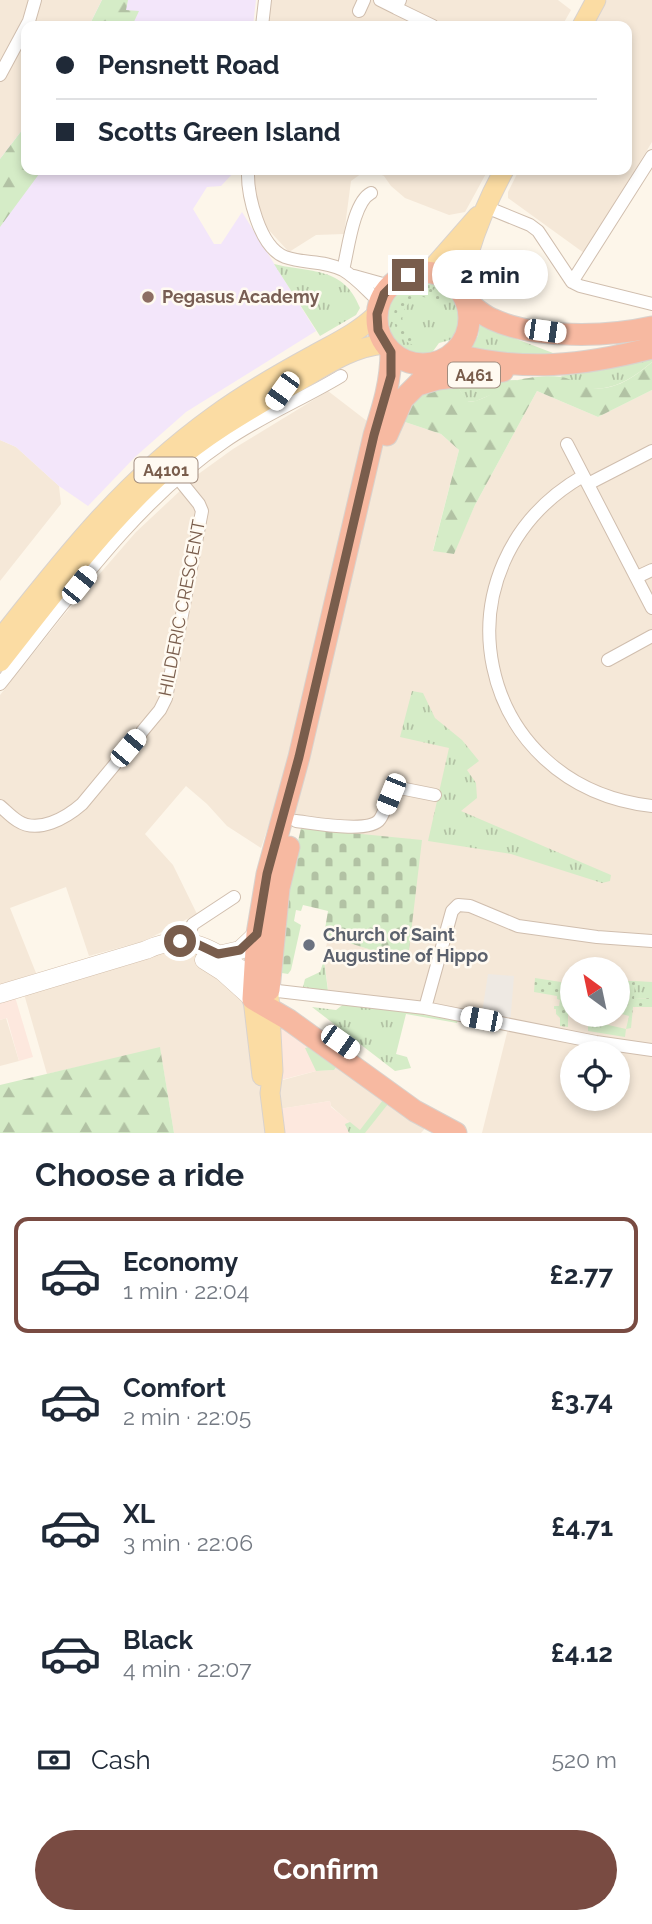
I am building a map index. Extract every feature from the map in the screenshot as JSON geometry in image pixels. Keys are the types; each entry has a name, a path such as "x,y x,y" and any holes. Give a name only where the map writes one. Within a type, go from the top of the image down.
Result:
{"highway":[{"path":"382,301 408,275 428,273 441,276 493,320 524,328 555,333 607,334 652,327"},
{"name":"A461","path":"261,994 279,888 385,439 398,408 410,390 462,342 468,329 469,314 463,296"},
{"name":"A461","path":"261,994 257,934 267,874 302,744 374,435 391,376 387,348 378,330 382,301"},
{"name":"A461","path":"387,348 414,364 447,357 540,367"},
{"name":"A461","path":"410,390 438,379 612,357 652,348"},
{"path":"261,994 308,1034 415,1111 454,1132"},
{"path":"261,994 423,1103 454,1132"}],"main road":[{"path":"584,21 591,2"},
{"path":"463,296 469,253 497,175"},
{"path":"428,273 486,207"},
{"name":"A4101","path":"0,639 92,525 163,454 216,414 276,376 364,327 382,301"},
{"name":"A4101","path":"0,662 114,522 174,473 204,439 348,353 370,345 387,348"},
{"name":"A461","path":"261,994 272,1043 273,1071 270,1093 275,1133"},
{"name":"A461","path":"261,994 262,1074 270,1093"},
{"path":"272,1043 276,1037 288,1032 308,1034"}],"street":[{"path":"29,21 36,0"},
{"path":"263,21 265,0"},
{"path":"380,0 398,4 425,21"},
{"path":"0,75 21,36"},
{"path":"572,282 652,156"},
{"path":"248,175 250,198 258,223 274,250 288,258 328,264 347,273 382,301"},
{"path":"347,273 357,213 361,202 371,194"},
{"path":"486,207 538,230 572,282 652,304"},
{"path":"347,273 382,301"},
{"path":"0,684 119,536 174,473 253,424 341,376"},
{"path":"253,424 282,391"},
{"path":"567,444 652,608"},
{"path":"652,451 559,490 540,507 514,540 504,561 491,607 490,650 493,669 512,718 530,743 557,771 603,795 652,806"},
{"name":"HILDERIC CRESCENT","path":"0,806 19,822 34,827 46,825 72,812 82,804 151,721 166,698 202,511 200,503 174,473"},
{"path":"637,577 652,570"},
{"path":"608,660 652,636"},
{"path":"296,821 368,826 381,818 391,794 400,788 435,795"},
{"path":"181,946 193,924 229,903"},
{"path":"425,1008 452,911 458,905 470,906 518,926 597,937 652,940"},
{"path":"218,954 240,950 257,934"},
{"path":"0,994 146,950 164,942 181,946 261,994 425,1008 596,1042 652,1050"},
{"path":"181,946 197,944 218,954 261,994"}],"shaded area":[{"path":"0,0 102,0 92,21 21,21 21,132 0,159"},
{"path":"102,0 256,0 254,21 92,21"},
{"path":"270,0 558,0 571,10 565,21 268,21"},
{"path":"607,0 652,0 652,142 632,175 632,21 596,21"},
{"name":"Pegasus Academy","path":"21,132 21,175 231,175 221,186 207,187 193,209 214,244 221,244 242,212 316,331 186,412 135,457 88,506 59,486 16,447 0,440 0,159"},
{"path":"253,175 359,175 351,181 344,234 316,235 289,252 266,227 257,204"},
{"path":"382,175 485,175 465,212 449,215 405,198"},
{"path":"516,175 632,175 584,253 508,198"},
{"path":"652,390 652,1133 482,1133 508,1029 329,996 324,960 328,936 381,953 301,828 286,826 385,419 402,421 441,434 459,450 433,550 453,554 475,505 537,391 598,417"},
{"path":"328,391 367,421 289,765 261,848 227,826 186,786 145,834 173,865 197,914 144,941 89,956 66,887 10,908 36,973 0,985 0,695 63,616 136,532 197,475 233,449"},
{"path":"0,440 16,447 59,486 61,504 0,581"},
{"path":"185,948 239,975 283,1080 316,1071 333,1070 345,1054 434,1118 421,1133 349,1133 345,1124 349,1122 331,1106 330,1101 273,1110 275,1133 174,1133 160,1048 47,1074 22,987 146,950"},
{"path":"488,974 514,976 510,1025 481,1019"},
{"path":"13,990 33,1057 19,1061 7,1018 0,1020 0,994"},
{"path":"6,1018 19,1061 0,1066 0,1020"},
{"path":"285,1022 334,1070 316,1071 269,1083 268,1033 282,1027"},
{"path":"330,1101 331,1107 350,1122 345,1124 349,1133 275,1133 272,1110"}],"green space":[{"path":"102,0 128,0 126,10 139,11 134,21 92,21"},
{"path":"21,132 21,175 38,175 0,227 0,159"},
{"path":"274,264 335,278 353,294 360,308 356,315 320,336"},
{"path":"419,281 440,286 448,292 458,308 458,328 454,339 439,343 431,354 414,353 401,347 392,337 387,324 387,311 393,299 403,288"},
{"path":"425,287 441,292 446,300 441,302 420,296 406,307 403,324 416,342 413,345 396,330 395,307 407,293"},
{"path":"480,325 553,353 554,357 531,359 471,348 478,336"},
{"path":"652,359 652,362 636,374 610,387 580,386 560,376 603,370"},
{"path":"652,362 652,390 598,417 537,391 475,505 454,554 433,551 459,450 441,434 402,421 418,398 430,392 457,386 468,402 475,401 512,382 552,376 570,379 593,388 609,387 632,377"},
{"path":"518,380 493,394 467,402 457,386 475,381"},
{"path":"412,691 423,693 435,718 462,740 479,761 467,770 476,783 477,798 461,811 611,875 610,881 602,883 511,854 428,841 449,748 400,737"},
{"path":"301,828 422,840 408,958 381,953 324,935 328,911 303,905 301,911 296,910 294,921 301,925 291,970 288,974 282,973 287,891"},
{"path":"324,960 328,991 303,987 305,979 320,972"},
{"path":"535,978 560,982 560,1000 557,996 534,992"},
{"path":"630,981 635,981 634,999 652,998 652,1007 633,1007 631,1028 626,1029 630,1027"},
{"path":"635,981 652,982 652,998 633,999"},
{"path":"560,1000 560,1018 554,1009 554,1006 559,1006"},
{"path":"345,1003 408,1010 458,1020 457,1023 406,1014 396,1054 407,1057 411,1068 395,1071 312,1007 336,1010"},
{"path":"588,1027 626,1029 625,1037 588,1031"},
{"path":"160,1047 174,1133 0,1133 0,1085"},
{"path":"309,1047 336,1067 334,1070 316,1071 305,1048"},
{"path":"383,1100 388,1104 365,1133 349,1133 345,1124 350,1122 360,1130"}],"place":[{"name":"Pegasus Academy","path":"148,297"},
{"name":"Church of Saint Augustine of Hippo","path":"309,945"}],"route":[{"path":"180,941 197,944 218,954 233,953 257,934 267,874 299,757 374,435 391,376 391,352 378,330 377,314 380,302 390,286 408,275"}]}
